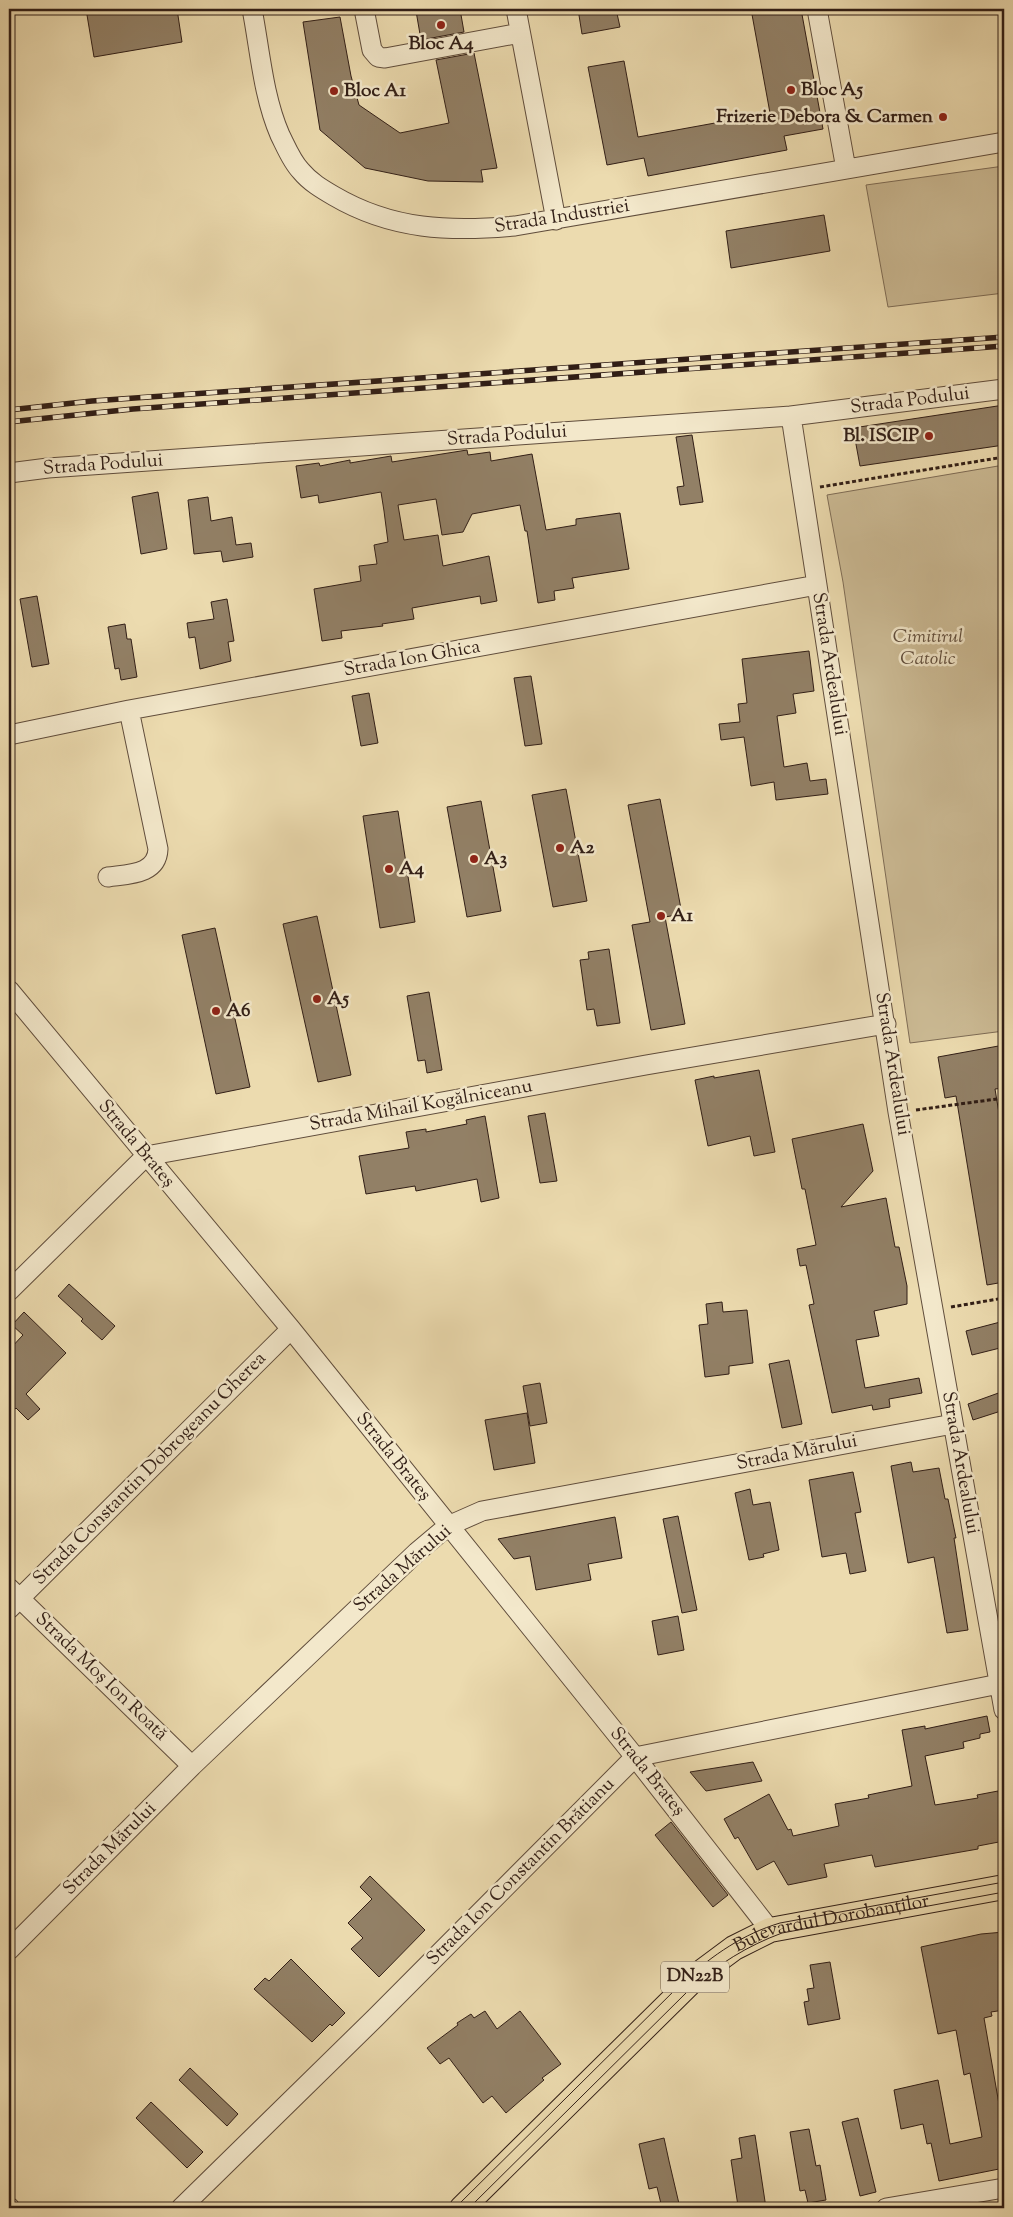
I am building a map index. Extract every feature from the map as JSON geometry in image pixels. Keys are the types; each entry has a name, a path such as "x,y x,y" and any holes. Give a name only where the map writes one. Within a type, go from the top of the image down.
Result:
{"main road":[{"name":"Bulevardul Dorobanților","path":"462,2208 699,1974 734,1948 770,1930 1004,1886"}],"street":[{"name":"Strada Industriei","path":"252,9 272,114 280,135 300,171 316,185 370,215 399,223 433,228 471,230 556,220 1004,142"},
{"path":"364,9 372,50 378,57 385,58 520,33"},
{"path":"516,9 556,220"},
{"path":"817,9 846,169"},
{"name":"Strada Podului","path":"9,474 48,468 791,416 1004,389"},
{"name":"Strada Ardealului","path":"791,416 886,1024 898,1112 953,1424 1002,1683 1004,1710"},
{"name":"Strada Ion Ghica","path":"9,735 129,710 817,585"},
{"path":"108,878 149,869 158,858 158,849 129,710"},
{"name":"Strada Brateș","path":"9,990 291,1329 635,1757 770,1930"},
{"name":"Strada Mihail Kogălniceanu","path":"146,1156 646,1064 886,1024"},
{"path":"9,1290 146,1156"},
{"name":"Strada Constantin Dobrogeanu Gherea","path":"12,1598 291,1329"},
{"name":"Strada Mărului","path":"9,1950 192,1766 417,1552 448,1526 482,1512 953,1424"},
{"name":"Strada Moș Ion Roată","path":"12,1598 192,1766"},
{"path":"635,1757 1002,1683"},
{"name":"Strada Ion Constantin Brătianu","path":"181,2208 375,2018 635,1757"},
{"path":"886,2208 1004,2188"}],"path":[{"path":"802,490 1004,457"},
{"path":"898,1112 1004,1098"},
{"path":"933,1310 1004,1298"}],"green space":[{"path":"1004,166 1004,293 888,307 866,185"},
{"name":"Cimitirul Catolic","path":"1004,465 1004,1031 910,1043 843,582 827,495"}],"building":[{"path":"86,9 177,9 182,42 94,57"},
{"name":"Bloc A4","path":"460,9 464,32 421,40 416,11"},
{"path":"578,9 616,9 620,27 582,34"},
{"name":"Bloc A5","path":"751,9 801,9 823,129 784,136 787,150 648,176 644,158 607,165 588,67 624,61 638,137 770,113"},
{"name":"Bloc A1","path":"340,17 351,76 359,105 400,133 449,123 436,60 474,53 497,168 481,170 483,182 428,181 365,168 320,130 303,22"},
{"path":"824,215 830,251 731,268 726,231"},
{"name":"Bl. ISCIP","path":"1004,405 1004,445 860,466 853,428"},
{"path":"692,435 703,502 680,505 677,487 684,486 676,437"},
{"path":"467,450 468,455 490,452 491,461 532,454 546,530 576,525 576,519 620,513 629,569 572,578 574,588 554,591 555,600 538,603 527,531 525,531 520,505 472,514 463,532 442,535 436,499 398,505 404,540 438,535 443,566 489,556 497,601 481,604 480,596 412,608 414,619 382,624 383,626 341,631 342,638 322,641 314,589 361,581 359,566 377,564 374,545 388,542 384,511 381,492 319,503 318,495 301,498 296,466 319,463 320,466 350,460 350,463 391,456 392,462"},
{"path":"158,492 167,549 141,554 132,497"},
{"path":"208,497 211,521 232,517 236,545 251,543 253,557 223,562 221,551 194,554 188,500"},
{"path":"37,596 49,664 32,667 20,599"},
{"path":"227,599 234,641 228,642 231,661 200,669 195,637 189,638 187,623 214,619 211,602"},
{"path":"125,624 127,639 131,639 137,677 121,680 119,668 115,669 108,627"},
{"path":"809,651 814,691 793,694 796,713 777,716 784,767 807,763 810,781 826,779 828,794 776,800 774,782 751,786 744,737 721,740 719,724 740,722 738,704 747,703 742,659"},
{"path":"531,676 542,744 525,746 514,678"},
{"path":"369,693 378,743 361,746 352,696"},
{"name":"A2","path":"566,789 587,901 553,907 532,795"},
{"name":"A1","path":"660,799 682,914 665,917 685,1024 651,1030 632,925 650,922 628,805"},
{"name":"A3","path":"481,801 501,911 467,917 447,807"},
{"name":"A4","path":"398,811 415,922 380,928 363,816"},
{"name":"A5","path":"317,916 351,1075 318,1082 283,924"},
{"name":"A6","path":"215,928 250,1087 216,1094 182,935"},
{"path":"609,949 620,1023 597,1026 594,1009 587,1010 580,960 589,959 588,952"},
{"path":"429,992 442,1070 427,1073 425,1060 418,1061 407,996"},
{"path":"1004,1045 1004,1088 995,1089 1004,1144 1004,1282 987,1285 956,1096 945,1098 938,1057"},
{"path":"759,1070 775,1152 754,1156 750,1136 708,1146 695,1080"},
{"path":"545,1113 557,1181 540,1183 528,1116"},
{"path":"485,1116 499,1198 481,1202 477,1179 416,1191 415,1186 366,1194 359,1156 409,1148 406,1132 426,1129 426,1132 467,1124 466,1120"},
{"path":"863,1124 873,1171 841,1207 886,1198 895,1247 899,1247 907,1286 907,1304 874,1311 879,1336 856,1340 865,1388 919,1378 922,1393 889,1399 890,1407 873,1410 872,1405 832,1413 809,1305 814,1304 806,1265 800,1266 797,1249 816,1245 805,1189 802,1189 792,1139"},
{"path":"69,1284 115,1326 102,1340 58,1296"},
{"path":"722,1302 723,1312 747,1310 753,1363 729,1366 729,1374 705,1377 699,1325 708,1324 706,1304"},
{"path":"24,1312 66,1353 26,1394 40,1409 28,1420 16,1408 9,1415 9,1350 23,1335 12,1325"},
{"path":"1004,1321 1004,1347 972,1355 966,1331"},
{"path":"789,1360 802,1424 782,1428 769,1364"},
{"path":"540,1383 547,1423 530,1426 523,1386"},
{"path":"1004,1391 1004,1410 973,1420 968,1404"},
{"path":"527,1413 535,1463 494,1470 485,1420"},
{"path":"911,1462 913,1472 939,1468 956,1538 954,1538 968,1630 947,1633 934,1557 908,1563 891,1466"},
{"path":"853,1472 861,1512 855,1513 866,1571 850,1574 846,1553 822,1557 809,1480"},
{"path":"750,1489 753,1505 770,1502 779,1550 763,1554 764,1557 749,1560 735,1493"},
{"path":"678,1516 697,1610 682,1613 663,1519"},
{"path":"615,1517 622,1558 588,1564 591,1580 536,1590 530,1556 514,1559 498,1539"},
{"path":"678,1616 684,1650 658,1655 652,1621"},
{"path":"987,1716 990,1732 980,1734 980,1738 963,1742 964,1748 925,1756 935,1805 978,1798 977,1795 998,1791 1004,1825 1004,1841 978,1846 978,1849 875,1867 872,1855 824,1864 827,1877 788,1885 774,1861 757,1870 738,1837 735,1839 724,1819 769,1794 788,1830 791,1829 793,1836 839,1826 835,1804 869,1798 868,1795 912,1786 902,1730 925,1726 925,1729"},
{"path":"753,1762 762,1781 706,1791 690,1772"},
{"path":"671,1822 728,1895 713,1907 655,1835"},
{"path":"370,1876 425,1930 379,1977 351,1949 363,1938 348,1923 372,1899 360,1887"},
{"path":"1004,1932 1004,2010 991,2012 992,2016 984,2018 1004,2133 1004,2168 939,2181 931,2143 927,2144 923,2124 901,2129 894,2090 938,2080 950,2144 982,2137 970,2073 964,2075 956,2030 938,2034 921,1947 981,1934"},
{"path":"291,1959 345,2013 332,2026 330,2024 312,2042 254,1989 265,1978 269,1981"},
{"path":"830,1962 840,2019 808,2025 804,2002 809,2001 807,1989 814,1988 810,1965"},
{"path":"485,2011 497,2029 520,2011 561,2064 542,2078 544,2080 506,2113 492,2096 483,2103 449,2058 440,2064 427,2048 471,2014 474,2018"},
{"path":"190,2068 238,2114 227,2126 179,2080"},
{"path":"151,2102 203,2152 187,2168 136,2118"},
{"path":"858,2118 876,2192 860,2196 842,2122"},
{"path":"809,2129 816,2166 820,2165 826,2200 808,2203 805,2190 800,2191 790,2132"},
{"path":"755,2135 766,2208 747,2208 747,2205 738,2206 731,2160 742,2158 739,2138"},
{"path":"664,2138 680,2208 662,2208 657,2187 649,2189 639,2144"}],"tram line":[{"path":"455,2208 685,1980 729,1946 753,1933 780,1923 1004,1882"},
{"path":"469,2208 689,1990 733,1957 782,1933 1004,1892"}],"railway":[{"path":"9,410 92,401 1004,337"},
{"path":"9,422 133,409 1004,346"}],"place":[{"name":"Bloc A4","path":"441,25"},
{"name":"Bloc A5","path":"791,90"},
{"name":"Bloc A1","path":"334,91"},
{"name":"Frizerie Debora & Carmen","path":"943,117"},
{"name":"Bl. ISCIP","path":"929,436"},
{"name":"A2","path":"560,848"},
{"name":"A3","path":"474,859"},
{"name":"A4","path":"389,869"},
{"name":"A1","path":"661,916"},
{"name":"A5","path":"317,999"},
{"name":"A6","path":"216,1011"}]}
